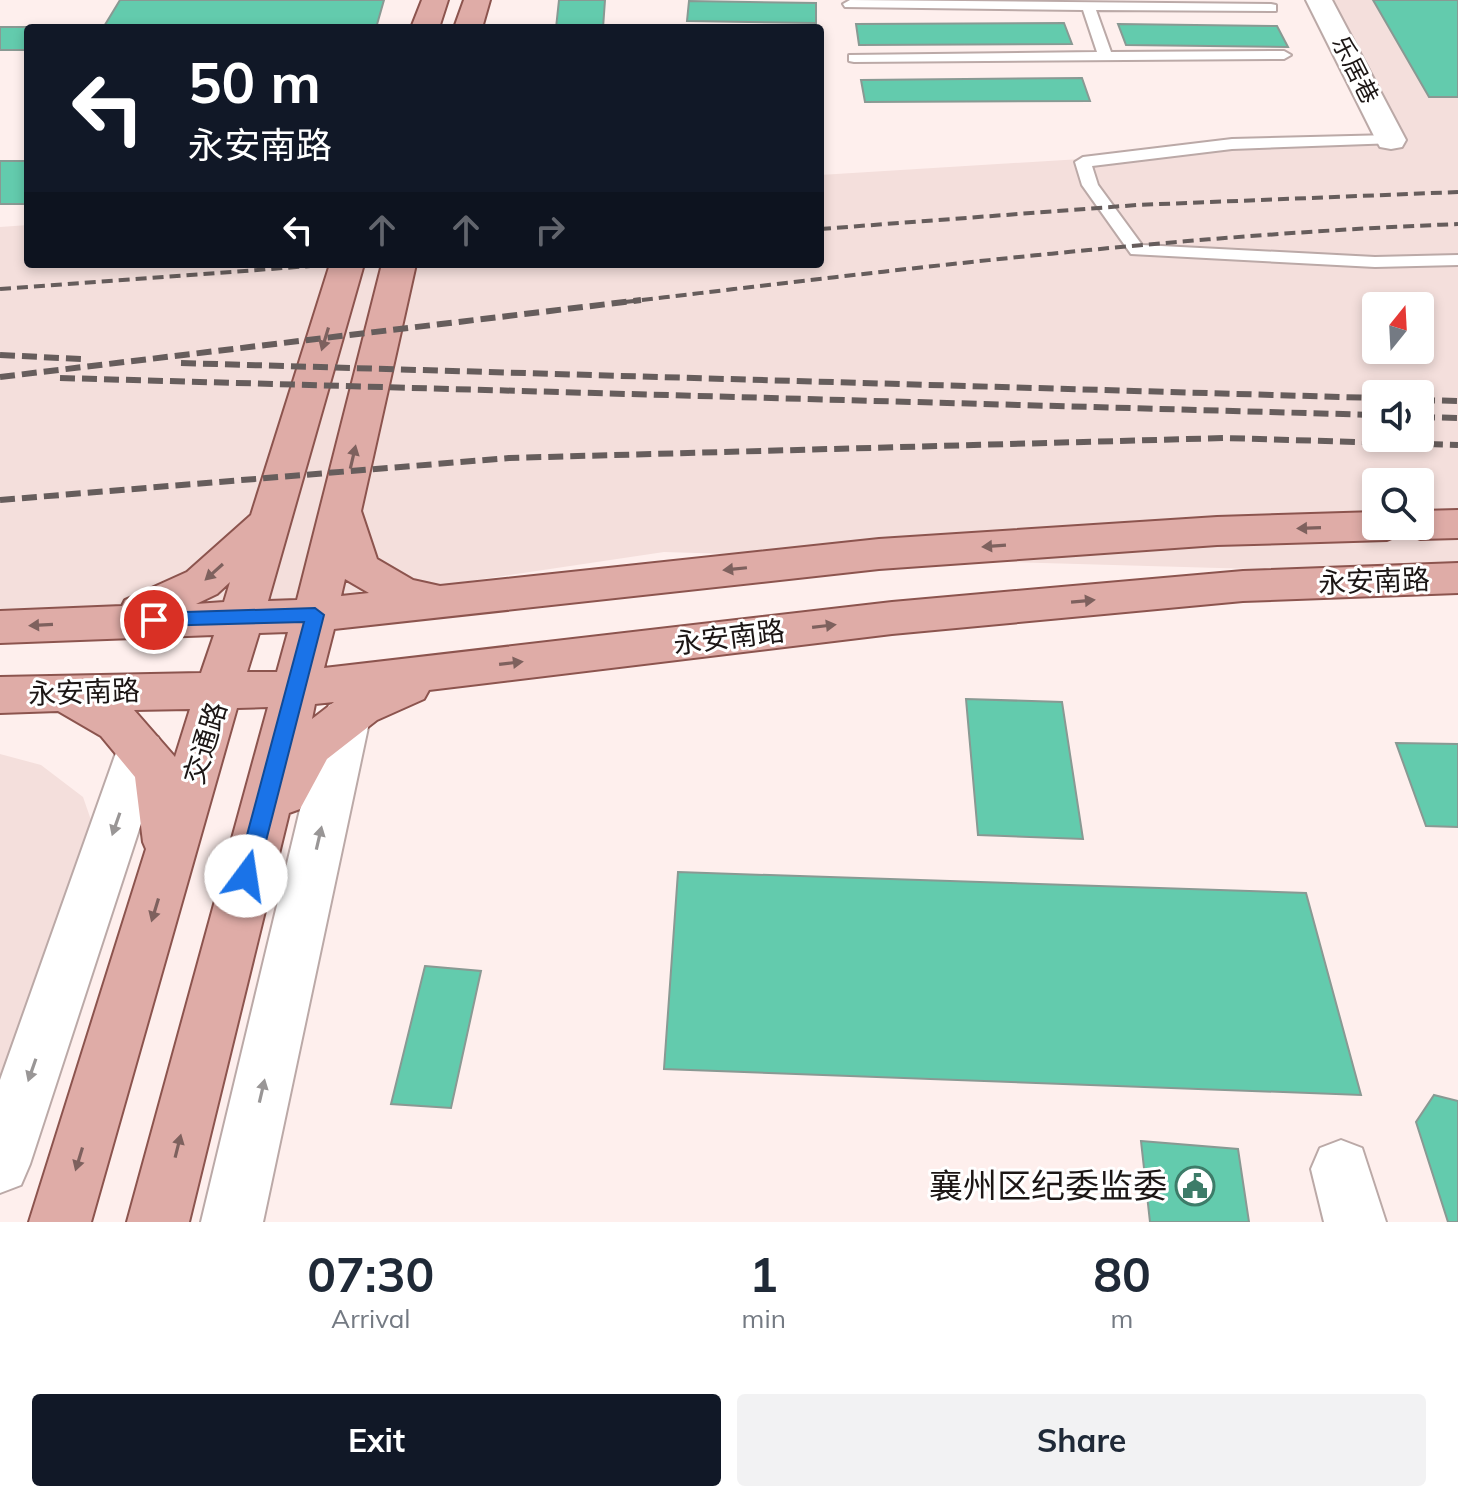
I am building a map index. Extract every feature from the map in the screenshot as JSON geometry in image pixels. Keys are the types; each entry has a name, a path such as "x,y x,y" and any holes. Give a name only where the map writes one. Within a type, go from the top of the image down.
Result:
{"main road":[{"path":"426,24 435,0"},
{"path":"469,24 477,0"},
{"name":"交通路","path":"60,1222 346,268"},
{"path":"158,1222 315,615 398,268"},
{"path":"340,511 359,568 402,593 443,601"},
{"path":"95,622 146,610 202,583 271,520"},
{"name":"永安南路","path":"1434,525 1458,524"},
{"name":"永安南路","path":"0,627 243,615 315,615 879,554 1217,531 1362,527"},
{"name":"永安南路","path":"0,695 221,688 294,689 892,618 1243,586 1458,578"},
{"path":"252,854 310,746 360,707 449,670"},
{"path":"63,693 118,723 159,771 170,857"}],"street":[{"name":"乐居巷","path":"1319,0 1391,140"},
{"path":"232,1222 346,718"},
{"path":"0,1164 141,750"}],"lane":[{"path":"850,4 1087,3 1271,8"},
{"path":"1087,3 1105,55"},
{"path":"854,58 1284,55"},
{"path":"1391,140 1232,144 1083,162 1090,185 1137,250 1375,262 1458,260"}],"shaded area":[{"path":"1319,0 1458,0 1458,575 664,552 243,615 0,624 0,227 24,225 24,268 824,268 824,175 1390,140"},
{"path":"0,754 41,765 83,797 91,820 0,1081"}],"building":[{"path":"120,0 384,0 377,24 105,24"},
{"path":"559,0 605,0 603,24 556,24"},
{"path":"1373,0 1458,0 1458,97 1429,97"},
{"path":"689,1 816,3 816,23 687,21"},
{"path":"1064,23 1072,44 859,45 856,24"},
{"path":"1118,24 1277,26 1288,47 1126,45"},
{"path":"0,27 24,27 24,50 0,50"},
{"path":"1082,78 1090,101 865,102 861,80"},
{"path":"0,161 24,161 24,204 0,204"},
{"path":"966,699 1062,702 1083,839 978,835"},
{"path":"1396,743 1458,744 1458,827 1426,826"},
{"path":"678,872 1306,893 1361,1095 664,1069"},
{"path":"425,966 481,971 451,1108 391,1104"},
{"path":"1434,1095 1458,1101 1458,1222 1448,1222 1416,1122"},
{"name":"襄州区纪委监委","path":"1141,1141 1238,1149 1249,1222 1150,1222"}],"railway":[{"path":"824,229 1137,205 1458,192"},
{"path":"625,302 1145,245 1458,224"},
{"path":"0,289 284,268"},
{"path":"0,377 641,300"},
{"path":"0,355 81,359"},
{"path":"181,363 1362,398"},
{"path":"60,378 1362,415"},
{"path":"1434,400 1458,401"},
{"path":"1434,417 1458,418"},
{"path":"0,500 509,458 1225,438 1458,445"}],"place":[{"name":"襄州区纪委监委","path":"1195,1186"}],"route":[{"path":"154,620 315,615 246,876"}]}
